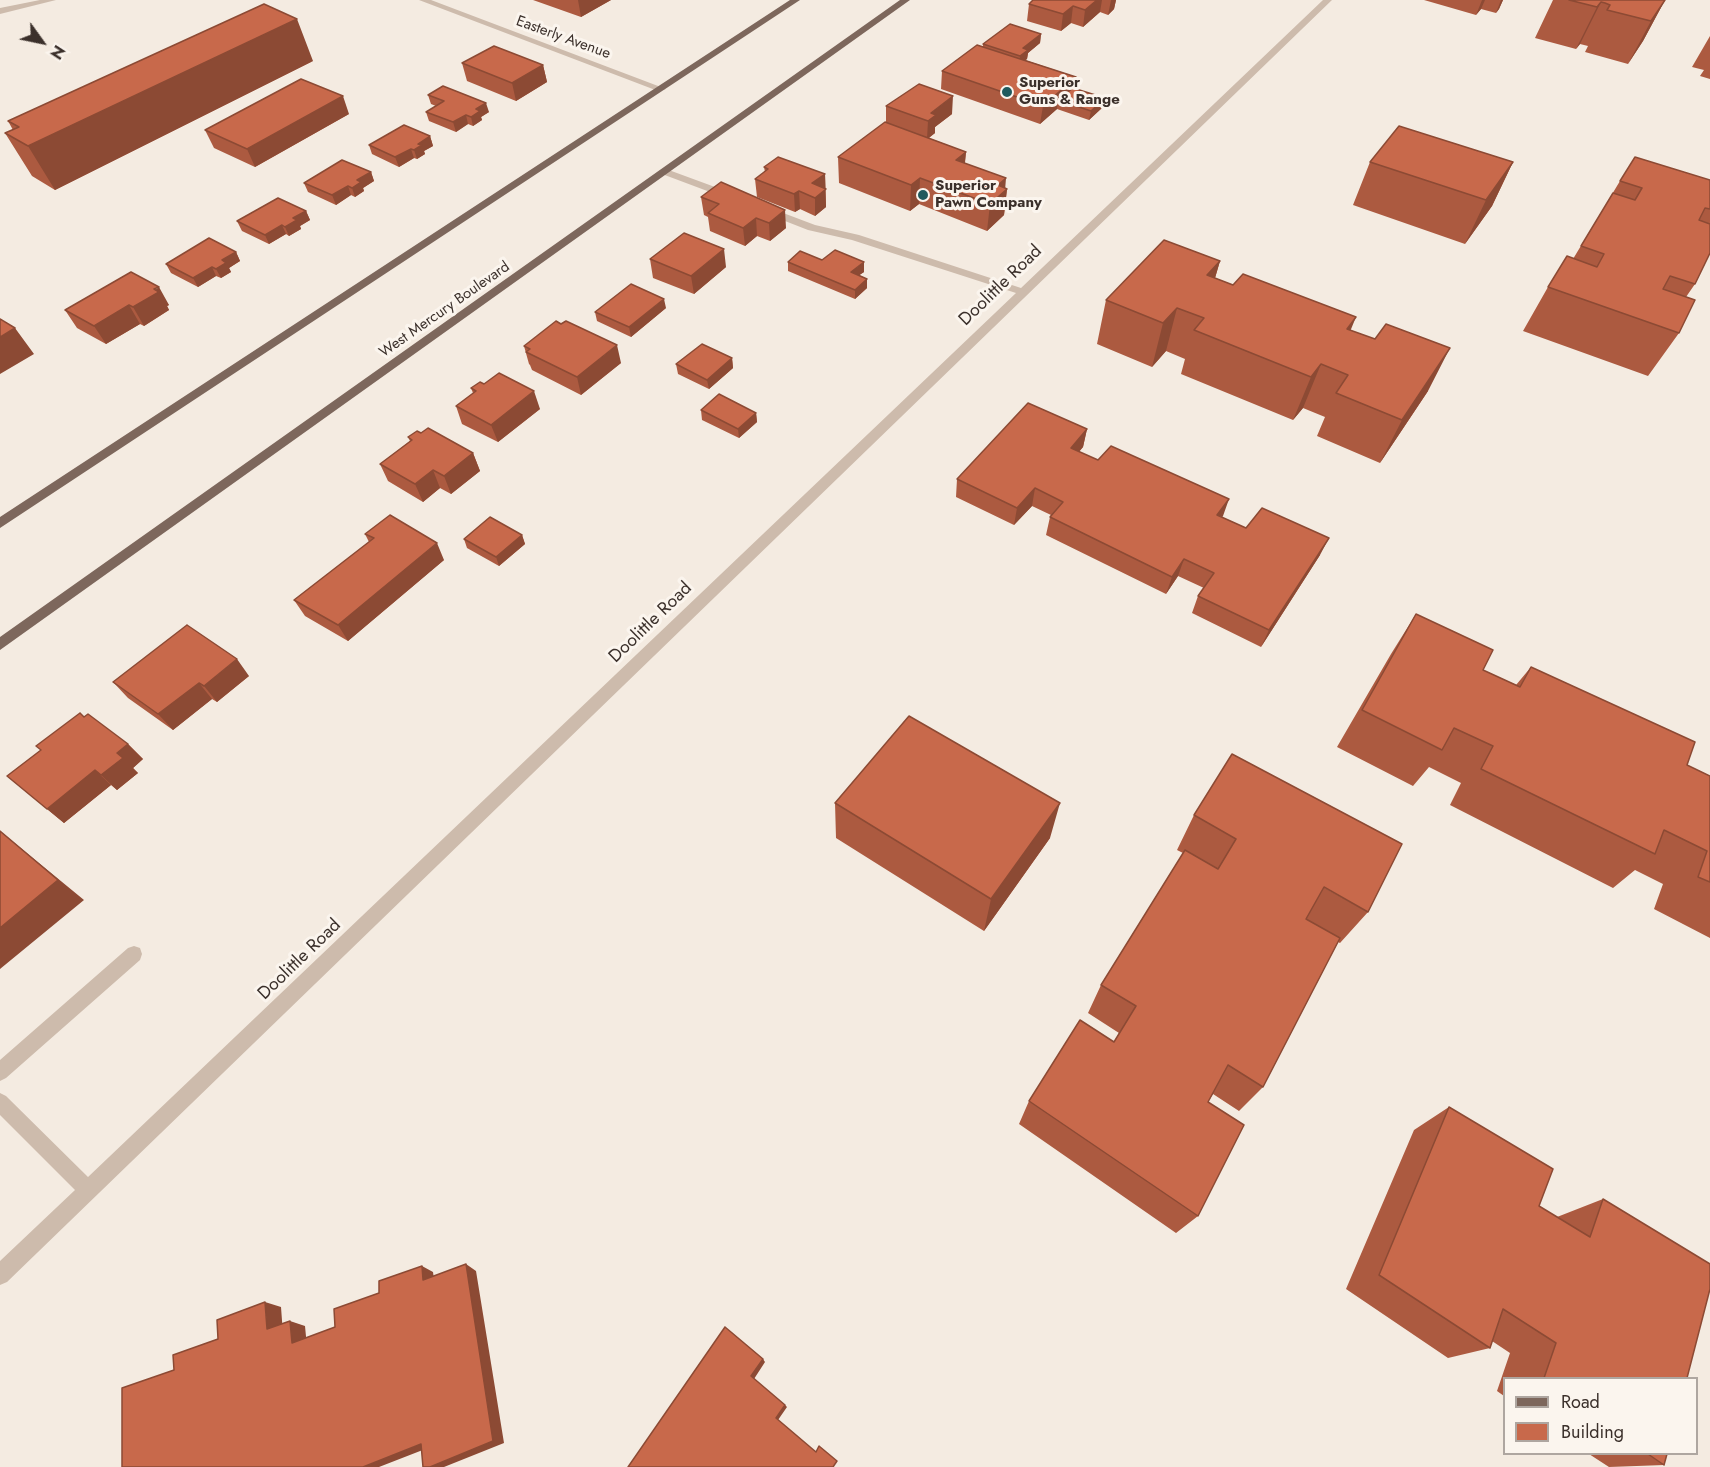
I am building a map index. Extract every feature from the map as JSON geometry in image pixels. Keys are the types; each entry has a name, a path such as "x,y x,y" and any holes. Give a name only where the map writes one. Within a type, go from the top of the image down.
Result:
{"main road":[{"path":"0,523 796,0"},
{"name":"West Mercury Boulevard","path":"0,644 906,0"}],"street":[{"path":"0,11 52,0"},
{"name":"Easterly Avenue","path":"423,0 661,88"},
{"name":"Doolittle Road","path":"0,1275 1328,0"},
{"path":"666,172 739,200"},
{"path":"760,208 812,228 855,237 1023,292"},
{"path":"0,1072 134,954"},
{"path":"0,1102 88,1190"}],"building":[{"path":"1033,0 1097,0 1085,10 1073,6 1063,14 1029,4"},
{"path":"1569,0 1665,0 1651,21 1607,10 1610,5 1605,3 1601,2 1597,7"},
{"path":"264,4 297,19 28,146 5,133 19,127 8,121"},
{"path":"1010,24 1041,34 1023,48 1028,50 1020,56 983,44"},
{"path":"977,45 1076,77 1043,106 942,71"},
{"path":"494,46 543,65 512,83 462,63"},
{"path":"301,79 343,96 247,149 205,130"},
{"path":"919,84 953,96 931,113 936,115 928,121 886,106"},
{"path":"443,86 486,103 476,109 480,111 471,117 466,115 453,122 426,112 444,101 428,95"},
{"path":"1073,88 1105,98 1091,111 1058,100"},
{"path":"885,122 966,152 956,160 1006,178 998,185 1007,189 990,204 920,178 911,185 838,157"},
{"path":"404,125 430,136 418,144 422,145 414,150 411,149 395,157 369,145"},
{"path":"1399,126 1513,162 1486,200 1370,162"},
{"path":"778,157 825,174 812,183 826,189 815,198 799,191 794,194 755,179 768,169 764,167"},
{"path":"1635,157 1710,180 1710,209 1705,208 1699,220 1710,224 1710,253 1695,284 1670,276 1663,289 1695,300 1679,333 1548,287 1567,256 1597,267 1604,254 1581,246 1613,193 1635,200 1642,188 1620,181"},
{"path":"342,160 371,172 357,180 361,182 352,188 348,186 332,195 304,183"},
{"path":"721,182 785,210 769,223 756,218 743,228 708,213 719,204 701,197"},
{"path":"278,198 306,211 293,218 297,220 285,227 282,225 265,235 237,221"},
{"path":"684,233 724,249 691,276 650,259"},
{"path":"209,238 236,252 222,260 226,263 216,269 212,267 193,278 166,264"},
{"path":"1164,240 1220,261 1207,275 1233,285 1243,274 1356,317 1347,329 1375,339 1386,324 1450,348 1402,420 1336,393 1348,375 1321,364 1311,377 1194,330 1204,318 1177,308 1163,323 1106,300"},
{"path":"835,250 864,262 851,272 867,279 855,290 788,262 800,251 822,260"},
{"path":"131,272 159,287 154,289 159,292 133,307 129,305 94,326 65,310"},
{"path":"631,284 664,299 629,327 595,312"},
{"path":"0,319 15,328 0,337"},
{"path":"556,321 561,324 566,321 617,345 577,377 526,352 530,349 524,346"},
{"path":"702,344 732,358 707,380 676,364"},
{"path":"499,373 534,391 491,425 456,406 476,391 471,388 480,382 484,384"},
{"path":"719,394 756,413 738,429 701,410"},
{"path":"1028,403 1087,429 1071,448 1098,460 1111,446 1229,499 1217,515 1246,528 1262,508 1329,538 1269,630 1198,596 1214,573 1184,559 1172,577 1050,517 1063,502 1035,488 1017,508 957,479"},
{"path":"428,428 473,453 444,476 433,470 415,484 380,464 412,440 408,437"},
{"path":"390,515 437,543 338,625 294,600 374,538 365,534"},
{"path":"490,517 522,535 496,557 464,539"},
{"path":"1416,614 1493,650 1483,670 1520,687 1531,667 1695,742 1687,765 1710,776 1710,882 1698,877 1707,851 1664,830 1655,854 1481,769 1493,746 1454,728 1442,750 1362,710"},
{"path":"187,625 237,659 204,686 199,683 158,714 113,682"},
{"path":"80,713 84,717 88,714 128,744 117,753 123,758 101,775 95,770 47,809 7,776 41,750 36,746"},
{"path":"909,716 1060,803 991,899 835,803"},
{"path":"1232,754 1402,844 1368,912 1324,887 1306,919 1340,938 1263,1087 1228,1065 1208,1102 1244,1125 1198,1216 1029,1101 1080,1020 1114,1042 1136,1006 1101,985 1185,850 1218,869 1236,839 1194,815"},
{"path":"0,831 58,880 0,928"},
{"path":"1449,1107 1553,1169 1539,1206 1590,1237 1603,1199 1710,1264 1710,1289 1687,1377 1544,1377 1556,1343 1503,1309 1490,1348 1379,1275"},
{"path":"466,1264 493,1441 430,1467 423,1467 421,1444 363,1467 122,1467 122,1388 174,1370 173,1355 218,1339 217,1320 265,1302 267,1329 290,1321 292,1343 335,1327 334,1309 379,1293 379,1281 422,1266 423,1280"},
{"path":"725,1327 763,1359 751,1376 785,1405 776,1418 816,1452 819,1446 837,1461 833,1467 628,1467"},
{"path":"1649,1455 1667,1455 1664,1465"}],"place":[{"name":"Superior Guns & Range","path":"1007,92"},
{"name":"Superior Pawn Company","path":"923,195"}]}
